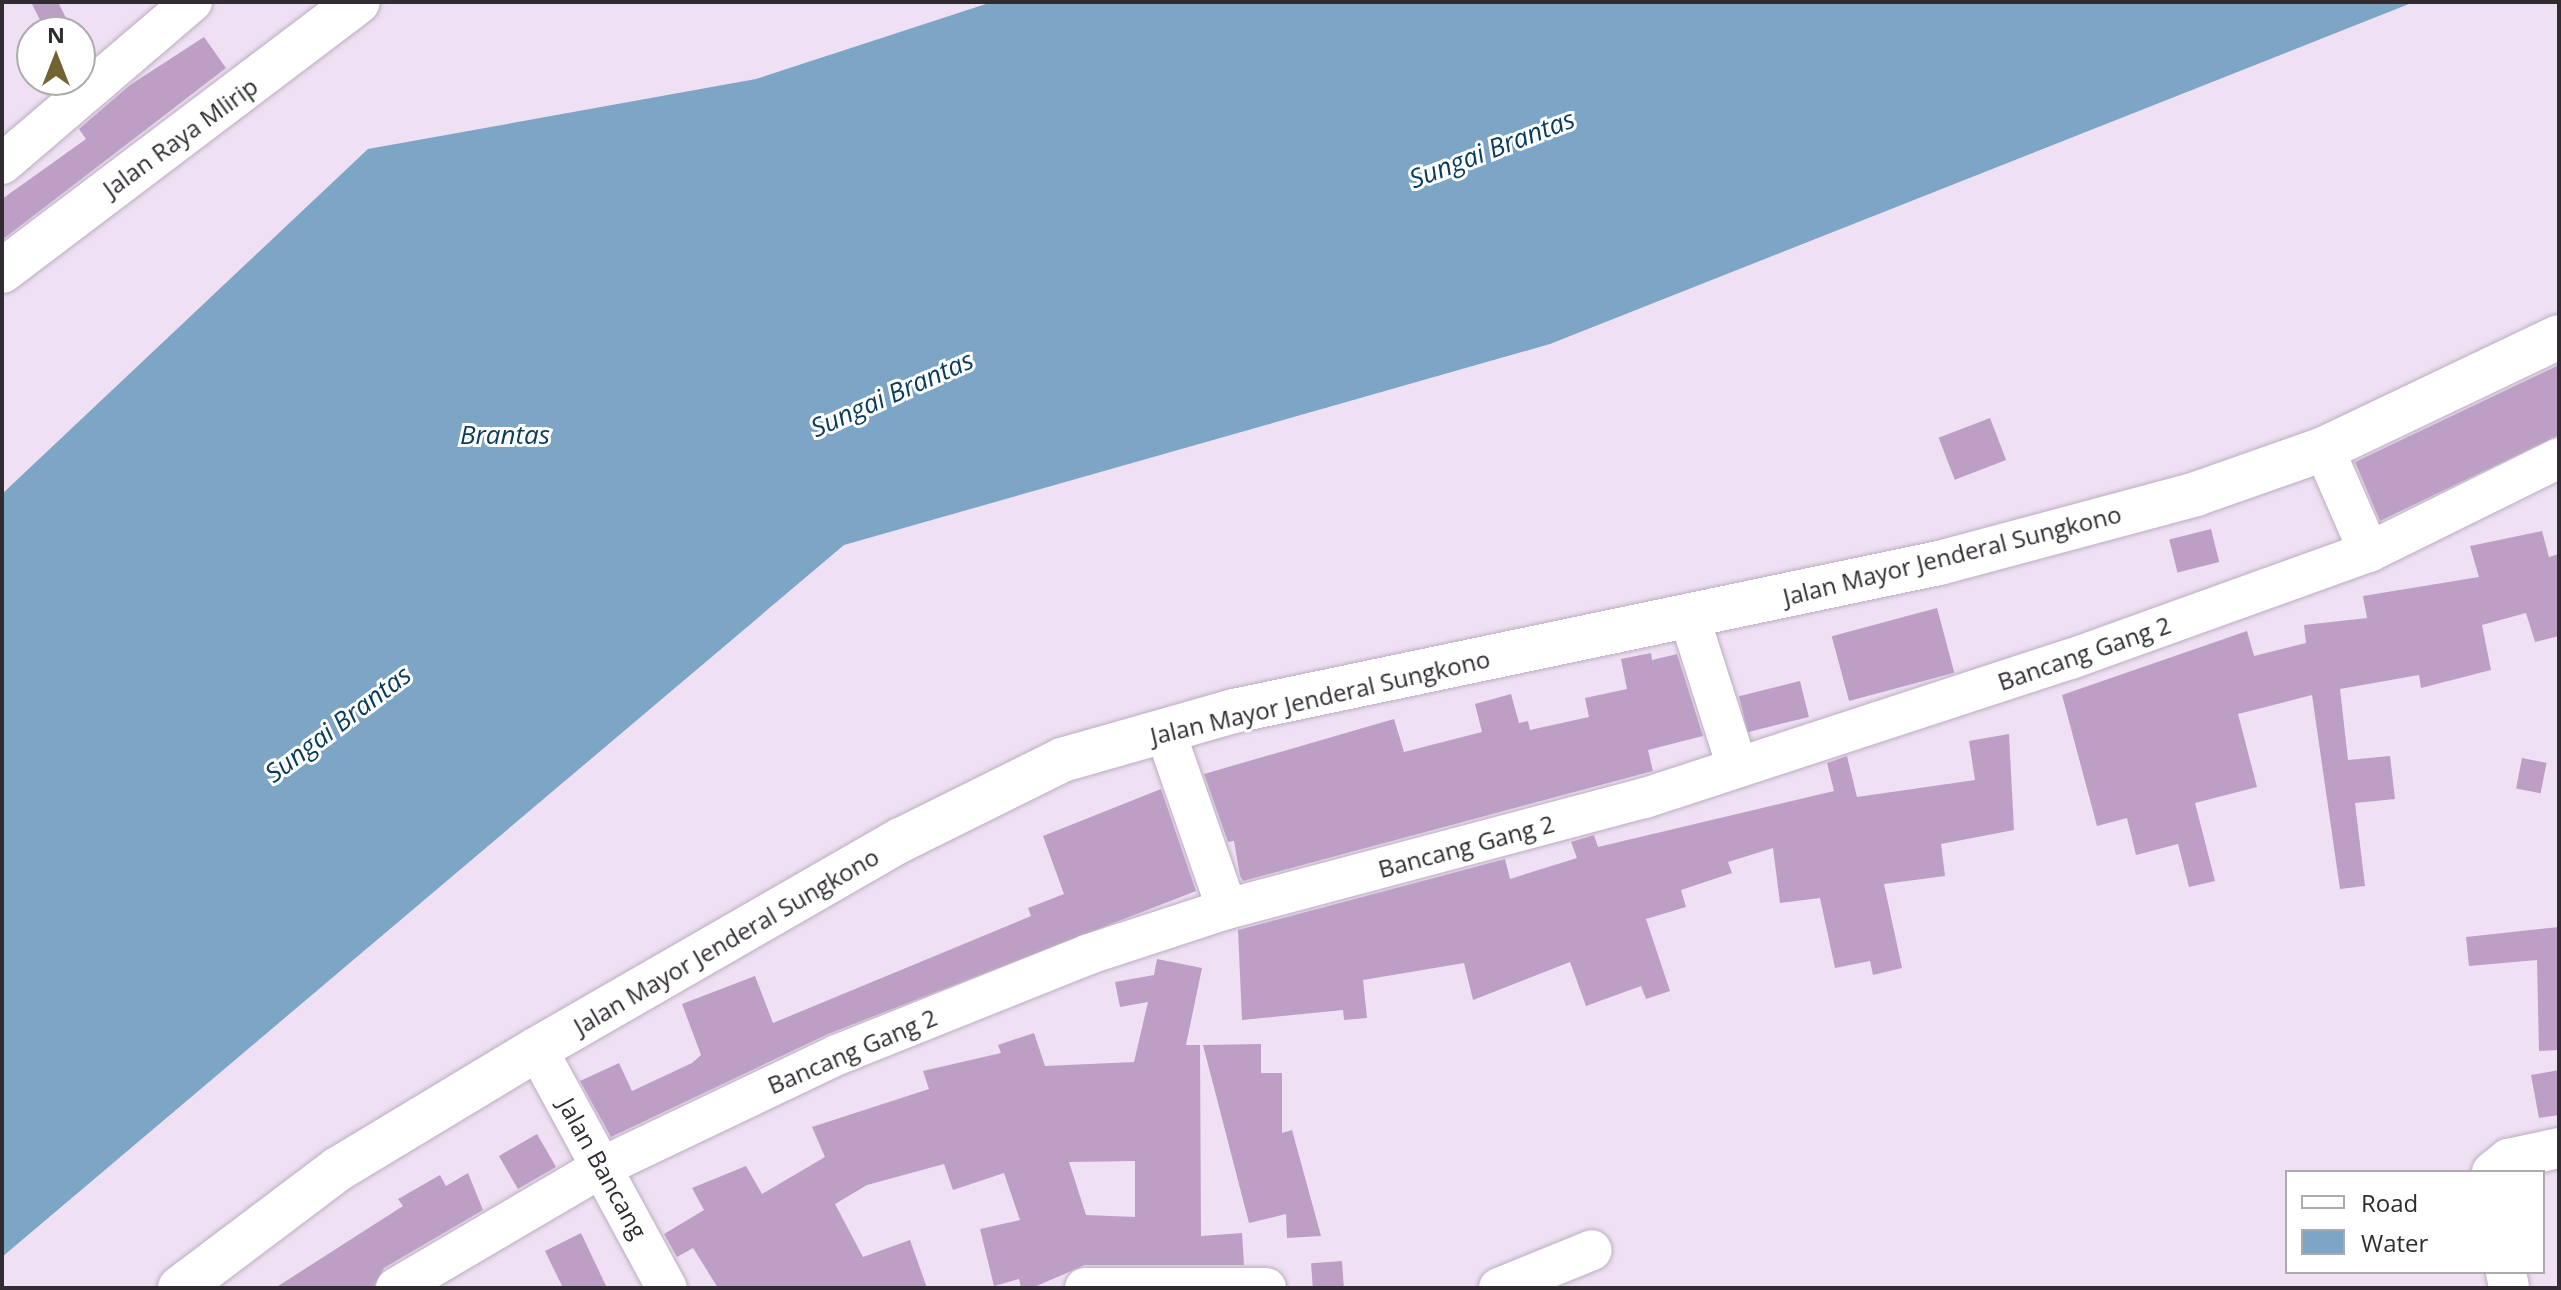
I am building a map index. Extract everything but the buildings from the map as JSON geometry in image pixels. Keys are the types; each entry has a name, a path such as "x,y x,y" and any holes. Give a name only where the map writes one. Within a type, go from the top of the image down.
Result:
{"main road":[{"name":"Jalan Raya Mlirip","path":"2,271 358,2"},
{"name":"Jalan Mayor Jenderal Sungkono","path":"180,1288 338,1169 537,1049 901,840 1062,760 1165,731 1939,563 2196,494 2324,449 2559,337"}],"street":[{"path":"2,164 192,2"},
{"path":"2324,449 2369,552"},
{"name":"Bancang Gang 2","path":"396,1288 604,1166 837,1055 1089,954 1227,909 1737,766 2071,659 2369,552 2559,458"},
{"path":"1689,616 1737,766"},
{"path":"1165,731 1227,909"},
{"name":"Jalan Bancang","path":"537,1049 604,1166 667,1288"},
{"path":"2494,1170 2508,1159 2559,1148"},
{"path":"1499,1288 1592,1250"},
{"path":"1085,1288 1266,1288"}],"water":[{"name":"Brantas","path":"992,2 2414,2 1550,344 844,545 2,1257 2,494 368,149 756,79"}],"water label":[{"name":"Sungai Brantas","path":"1492,149"},
{"name":"Sungai Brantas","path":"892,394"},
{"name":"Sungai Brantas","path":"338,724"}]}
